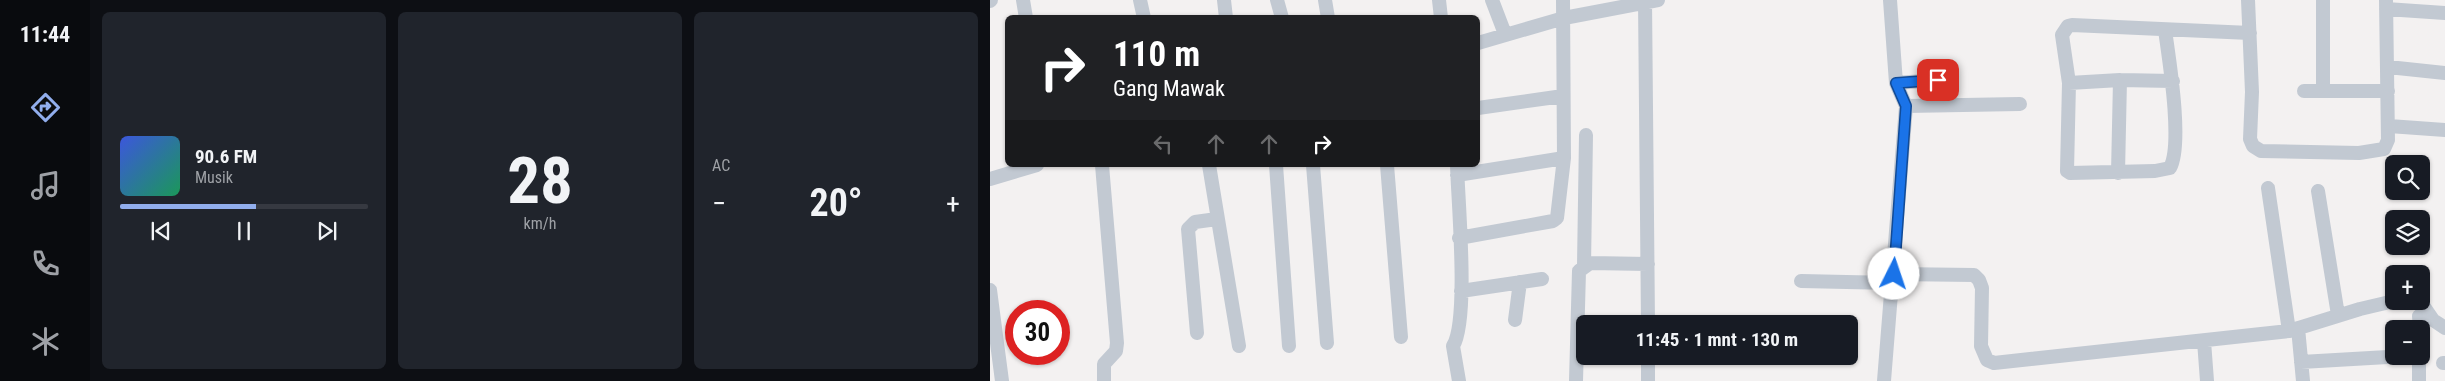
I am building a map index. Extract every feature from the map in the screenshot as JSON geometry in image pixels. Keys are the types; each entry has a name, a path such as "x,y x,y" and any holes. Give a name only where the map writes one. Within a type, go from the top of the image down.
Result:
{"street":[{"path":"1022,0 1025,15"},
{"path":"1140,0 1143,15"},
{"path":"1224,0 1226,15"},
{"path":"1278,0 1281,15"},
{"path":"1325,0 1328,15"},
{"path":"1439,0 1441,15"},
{"path":"1492,0 1505,34"},
{"path":"1459,238 1554,221 1556,218 1564,158 1563,0"},
{"path":"1884,381 1906,106 1896,83 1890,0"},
{"path":"2248,0 2252,92 2250,139 2253,146 2260,151 2275,152 2373,152 2384,149 2388,140 2389,126 2386,4 2445,13"},
{"path":"2323,0 2323,91"},
{"path":"1480,42 1564,18 1650,1 1648,315"},
{"path":"2165,30 2173,81 2175,148 2174,161 2170,168 2155,171 2079,174 2067,171 2069,83 2062,35 2068,26 2250,33"},
{"path":"2388,67 2445,73"},
{"path":"1896,83 1938,80"},
{"path":"2069,83 2120,80 2173,81"},
{"path":"2118,172 2120,80"},
{"path":"2304,91 2388,91"},
{"path":"1480,108 1563,96"},
{"path":"1906,106 2020,104"},
{"path":"2389,126 2445,130"},
{"path":"1584,266 1586,135"},
{"path":"1460,381 1453,346 1459,337 1462,291 1457,170 1564,158"},
{"path":"990,179 1030,167"},
{"path":"1102,167 1117,343 1116,351 1104,364 1104,381"},
{"path":"1209,167 1239,346"},
{"path":"1276,167 1289,346"},
{"path":"1313,167 1327,343"},
{"path":"1387,167 1401,337"},
{"path":"2268,188 2294,330 2302,362 2303,381"},
{"path":"2318,191 2338,315"},
{"path":"1197,333 1188,229 1195,222 1217,219"},
{"path":"1576,381 1577,286 1579,272 1590,263 1648,264"},
{"path":"1801,281 1974,275 1979,280 1982,288 1981,346 1986,360 1994,363 2294,330 2338,315 2385,303"},
{"path":"1462,291 1542,279"},
{"path":"1515,320 1520,282"},
{"path":"990,290 1002,381"},
{"path":"2426,310 2433,320 2445,328"},
{"path":"2204,341 2207,381"},
{"path":"2302,362 2385,357"},
{"path":"1648,365 1648,381"},
{"path":"2419,365 2420,381"}],"route":[{"path":"1894,274 1906,106 1896,83 1938,80"}]}
